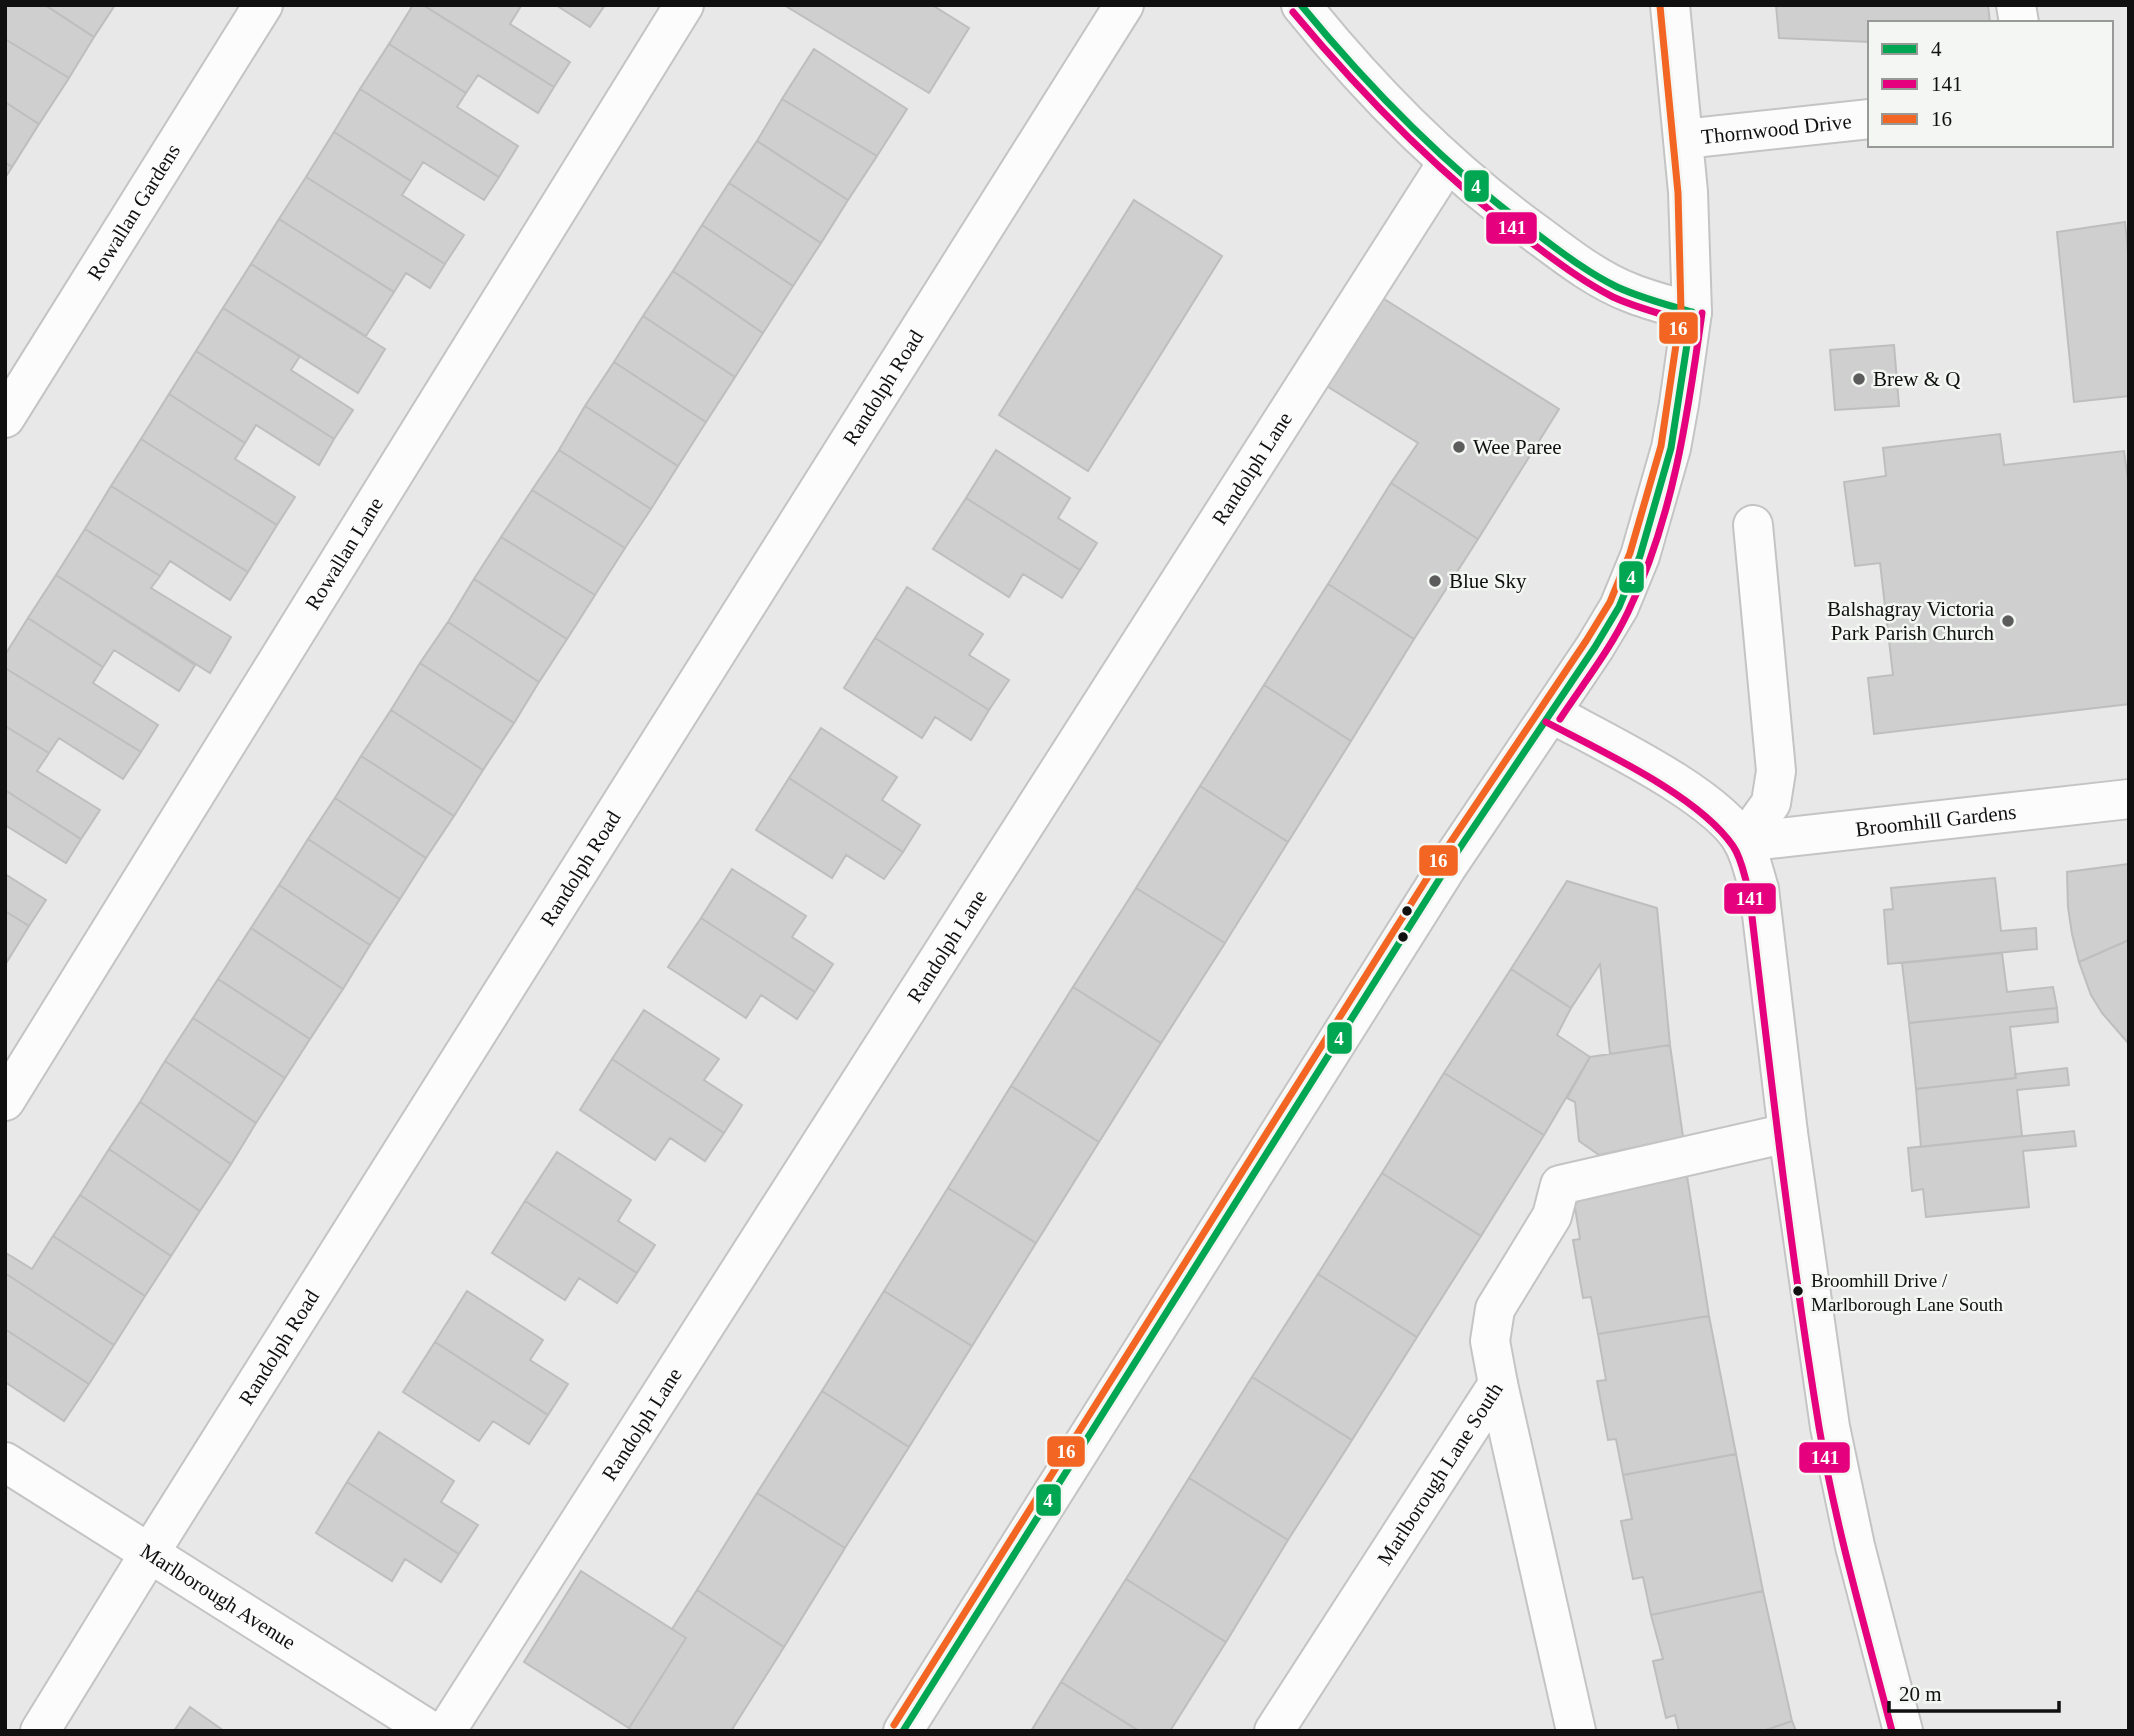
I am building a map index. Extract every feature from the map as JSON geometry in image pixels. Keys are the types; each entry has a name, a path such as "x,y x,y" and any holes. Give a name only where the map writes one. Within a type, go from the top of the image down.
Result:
{"street":[{"name":"Rowallan Gardens","path":"5,418 263,5"},
{"name":"Rowallan Lane","path":"5,1101 684,5"},
{"name":"Randolph Road","path":"40,1731 1124,5"},
{"path":"1301,5 1342,56 1447,163 1518,221 1595,274 1630,293 1692,312"},
{"path":"903,1731 1447,867 1619,607 1640,556 1671,447 1692,312 1684,139 1670,5"},
{"name":"Thornwood Drive","path":"1684,139 1868,119"},
{"name":"Randolph Lane","path":"446,1731 1447,163"},
{"path":"1743,842 1771,803 1776,771 1753,525"},
{"path":"1550,713 1679,786 1718,813 1743,842 1759,889 1788,1133 1829,1427 1855,1546 1903,1731"},
{"name":"Broomhill Gardens","path":"1743,842 2129,799"},
{"name":"Marlborough Lane South","path":"1274,1731 1498,1384 1490,1341 1495,1309 1552,1216 1560,1185 1788,1133"},
{"path":"1498,1384 1576,1731"},
{"name":"Marlborough Avenue","path":"5,1462 431,1731"}],"building":[{"path":"5,5 45,5 94,37 69,78 5,39"},
{"path":"45,5 115,5 94,37"},
{"path":"413,5 423,5 554,87 538,113 478,75 466,93 389,44"},
{"path":"423,5 520,5 510,24 570,62 554,87"},
{"path":"556,5 605,5 590,27"},
{"path":"784,5 932,5 969,28 929,93"},
{"path":"1776,5 1988,5 1990,21 1868,21 1868,42 1779,38"},
{"path":"5,39 69,78 39,124 5,102"},
{"path":"389,44 466,93 457,107 518,146 499,177 360,89"},
{"path":"814,49 907,109 877,156 782,99"},
{"path":"360,89 499,177 484,200 423,162 411,181 334,132"},
{"path":"782,99 877,156 848,200 757,141"},
{"path":"5,102 39,124 12,167 5,162"},
{"path":"334,132 411,181 402,195 464,235 445,264 306,177"},
{"path":"757,141 848,200 821,243 729,183"},
{"path":"5,162 12,167 5,178"},
{"path":"306,177 445,264 430,288 406,273 394,292 279,219"},
{"path":"729,183 821,243 793,286 702,225"},
{"path":"1134,200 1222,256 1088,471 999,415"},
{"path":"279,219 394,292 366,336 251,264"},
{"path":"2125,222 2129,262 2129,396 2074,402 2057,232"},
{"path":"702,225 793,286 763,333 673,271"},
{"path":"251,264 385,349 358,393 223,308"},
{"path":"673,271 763,333 735,377 643,316"},
{"path":"1381,297 1559,409 1478,539 1391,483 1418,443 1325,385"},
{"path":"223,308 300,356 291,370 353,410 334,439 196,351"},
{"path":"643,316 735,377 706,422 614,362"},
{"path":"1894,345 1899,406 1835,410 1830,350"},
{"path":"196,351 334,439 319,465 256,425 245,443 169,394"},
{"path":"614,362 706,422 678,466 585,406"},
{"path":"169,394 245,443 235,459 295,497 277,525 141,439"},
{"path":"585,406 678,466 651,509 559,450"},
{"name":"Balshagray Victoria Park Parish Church","path":"2000,434 2004,465 2124,451 2129,487 2129,704 1874,734 1868,678 1893,675 1880,563 1855,566 1844,482 1886,476 1883,448"},
{"path":"141,439 277,525 248,572 111,486"},
{"path":"559,450 651,509 625,548 532,490"},
{"path":"996,450 1070,498 1058,518 1097,543 1080,570 966,498"},
{"path":"1391,483 1478,539 1414,639 1328,584"},
{"path":"111,486 248,572 230,600 170,561 160,576 85,529"},
{"path":"532,490 625,548 595,595 501,537"},
{"path":"966,498 1080,570 1062,598 1023,574 1009,597 933,549"},
{"path":"85,529 160,576 151,588 231,637 210,673 56,575"},
{"path":"501,537 595,595 567,639 474,579"},
{"path":"56,575 195,665 179,691 114,650 103,667 28,618"},
{"path":"474,579 567,639 539,682 448,622"},
{"path":"1328,584 1414,639 1351,741 1264,685"},
{"path":"907,587 983,634 969,655 1009,680 989,710 875,638"},
{"path":"28,618 103,667 93,683 158,725 141,752 5,668 5,655"},
{"path":"448,622 539,682 514,723 420,663"},
{"path":"875,638 989,710 971,740 935,717 922,738 844,688"},
{"path":"420,663 514,723 483,770 391,710"},
{"path":"5,668 141,752 123,779 59,738 49,753 5,726"},
{"path":"1264,685 1351,741 1288,842 1200,786"},
{"path":"391,710 483,770 454,816 361,756"},
{"path":"5,726 49,753 37,771 100,810 81,839 5,790"},
{"path":"821,728 897,777 882,800 920,825 903,852 789,778"},
{"path":"361,756 454,816 426,858 335,798"},
{"path":"789,778 903,852 884,879 846,855 832,878 756,830"},
{"path":"1200,786 1288,842 1225,943 1136,888"},
{"path":"5,790 81,839 66,863 5,825"},
{"path":"335,798 426,858 400,899 308,839"},
{"path":"308,839 400,899 370,945 279,885"},
{"path":"2129,864 2129,940 2079,962 2068,907 2067,872"},
{"path":"732,869 806,916 792,937 833,964 815,992 701,918"},
{"path":"5,874 46,900 29,926 5,911"},
{"path":"1995,878 2001,931 2036,928 2037,949 1888,964 1884,910 1893,909 1891,888"},
{"path":"1567,881 1657,908 1670,1045 1610,1054 1600,964 1571,1008 1511,969"},
{"path":"279,885 370,945 343,989 251,928"},
{"path":"1136,888 1225,943 1161,1043 1073,987"},
{"path":"5,911 29,926 5,965"},
{"path":"701,918 815,992 797,1019 761,995 746,1018 668,967"},
{"path":"251,928 343,989 310,1039 218,979"},
{"path":"2129,940 2129,1044 2102,1013 2091,995 2079,962"},
{"path":"2002,953 2007,992 2053,987 2057,1008 1909,1023 1902,963"},
{"path":"1511,969 1571,1008 1557,1035 1590,1057 1544,1135 1444,1073"},
{"path":"218,979 310,1039 285,1078 193,1018"},
{"path":"1073,987 1161,1043 1099,1142 1011,1086"},
{"path":"2057,1008 2058,1022 2010,1027 2016,1078 1916,1089 1909,1023"},
{"path":"644,1010 719,1059 704,1080 742,1105 724,1133 612,1059"},
{"path":"193,1018 285,1078 256,1123 165,1061"},
{"path":"1670,1045 1683,1137 1599,1155 1579,1141 1575,1102 1567,1098 1590,1057"},
{"path":"612,1059 724,1133 705,1161 670,1138 655,1160 580,1110"},
{"path":"165,1061 256,1123 231,1164 140,1102"},
{"path":"2067,1068 2069,1085 2017,1090 2022,1136 1921,1147 1916,1089 2016,1078 2015,1074"},
{"path":"1444,1073 1544,1135 1481,1236 1382,1173"},
{"path":"1011,1086 1099,1142 1036,1243 948,1188"},
{"path":"140,1102 231,1164 200,1211 109,1149"},
{"path":"2074,1131 2076,1146 2023,1151 2029,1207 1926,1217 1923,1189 1912,1191 1908,1148"},
{"path":"109,1149 200,1211 171,1256 80,1195"},
{"path":"557,1152 631,1200 618,1221 655,1245 637,1273 525,1201"},
{"path":"1382,1173 1481,1236 1417,1337 1318,1274"},
{"path":"1687,1176 1709,1316 1598,1334 1591,1297 1583,1298 1573,1240 1580,1239 1573,1195"},
{"path":"948,1188 1036,1243 972,1346 884,1291"},
{"path":"80,1195 171,1256 145,1296 53,1236"},
{"path":"525,1201 637,1273 617,1303 579,1278 565,1300 492,1253"},
{"path":"53,1236 145,1296 114,1345 5,1273 6,1253 32,1269"},
{"path":"5,1273 114,1345 89,1384 5,1329"},
{"path":"1318,1274 1417,1337 1352,1440 1252,1377"},
{"path":"467,1291 543,1340 530,1360 568,1384 548,1415 435,1342"},
{"path":"884,1291 972,1346 909,1447 822,1391"},
{"path":"1709,1316 1736,1454 1623,1475 1616,1439 1608,1440 1597,1381 1606,1380 1598,1334"},
{"path":"5,1329 89,1384 64,1421 5,1382"},
{"path":"435,1342 548,1415 529,1444 493,1421 479,1441 403,1392"},
{"path":"1252,1377 1352,1440 1288,1540 1189,1478"},
{"path":"822,1391 909,1447 845,1548 757,1493"},
{"path":"379,1432 454,1481 441,1502 478,1525 459,1554 347,1482"},
{"path":"1736,1454 1763,1591 1651,1615 1643,1577 1633,1579 1621,1521 1632,1519 1623,1475"},
{"path":"1189,1478 1288,1540 1226,1642 1126,1579"},
{"path":"347,1482 459,1554 441,1582 405,1559 392,1581 316,1533"},
{"path":"757,1493 845,1548 784,1647 697,1590"},
{"path":"581,1571 686,1638 629,1728 524,1662"},
{"path":"1126,1579 1226,1642 1170,1731 1139,1731 1061,1682"},
{"path":"697,1590 784,1647 731,1731 633,1731 629,1728 686,1638 672,1629"},
{"path":"1763,1591 1792,1721 1763,1731 1679,1731 1675,1715 1666,1718 1653,1661 1663,1659 1651,1615"},
{"path":"1061,1682 1139,1731 1031,1731"},
{"path":"190,1707 224,1731 174,1731"},
{"path":"1792,1721 1796,1731 1763,1731"}],"transit line":[{"name":"4","path":"1301,5 1354,67 1410,125 1501,206 1574,261 1606,281 1635,295 1692,312"},
{"name":"16","path":"894,1725 1438,861 1610,602 1630,553 1661,446 1681,311 1678,193 1660,6"},
{"name":"141","path":"1293,12 1404,134 1496,216 1560,264 1602,291 1631,305 1689,322"},
{"name":"4","path":"903,1731 1447,867 1619,607 1640,556 1671,448 1692,312"},
{"name":"141","path":"1560,719 1621,626 1644,577 1657,540 1677,466 1702,313"},
{"name":"141","path":"1546,722 1647,776 1697,809 1733,846 1741,862 1749,891 1790,1226 1819,1427 1843,1541 1892,1731"}],"place":[{"name":"Brew & Q","path":"1859,379"},
{"name":"Wee Paree","path":"1459,447"},
{"name":"Blue Sky","path":"1435,581"},
{"name":"Balshagray Victoria Park Parish Church","path":"2008,621"},
{"name":"Broomhill Drive / Marlborough Lane South","path":"1798,1291"}]}
